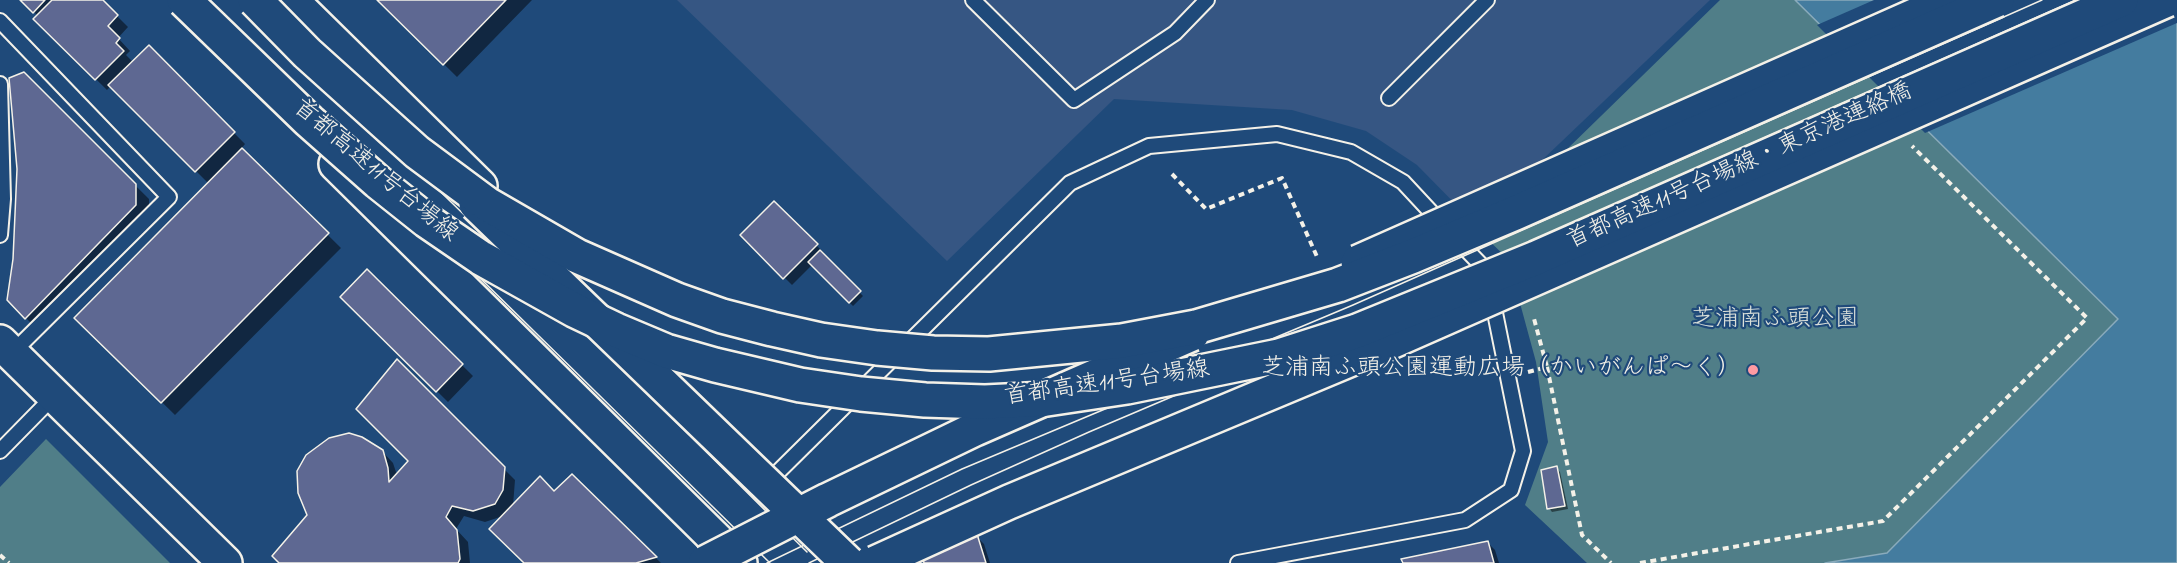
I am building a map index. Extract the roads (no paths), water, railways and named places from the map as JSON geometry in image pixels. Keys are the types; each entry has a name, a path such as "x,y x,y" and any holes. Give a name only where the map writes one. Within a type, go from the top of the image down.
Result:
{"main road":[{"path":"166,0 681,511 692,526 696,545 694,563"},
{"path":"171,0 740,563"},
{"name":"首都高速11号台場線","path":"184,0 309,121 378,182 427,221 481,258 584,315 666,351 715,365 800,385 861,394 925,400 985,402 1047,399 1139,385 1279,356 1357,331"},
{"name":"首都高速11号台場線","path":"255,0 307,53 391,130 487,204 576,256 624,278 710,312 762,326 821,340 877,348 933,353 1009,352 1122,341 1196,327 1328,273"},
{"path":"266,0 848,563"},
{"path":"291,0 838,538 837,563"},
{"path":"705,563 975,429 1950,0"},
{"name":"首都高速11号台場線・東京港連絡橋","path":"1328,273 1413,256 1997,0"},
{"name":"首都高速11号台場線・東京港連絡橋","path":"1357,331 1536,258 2121,0"},
{"path":"875,563 1009,502 1368,352 2168,0"},
{"path":"6,347 225,563"}],"lane":[{"path":"973,0 1074,100 1175,33 1208,0"},
{"path":"1389,98 1487,0"},
{"path":"0,21 169,197 6,347"},
{"path":"0,84 3,199 0,235"},
{"path":"775,475 1070,183 1149,146 1277,134 1351,152 1403,182 1487,271 1523,451 1511,490 1465,520 1238,563"},
{"path":"0,451 55,395"}],"tram line":[{"path":"197,0 770,563"},
{"path":"243,0 623,369 807,552"},
{"path":"767,563 962,469 1353,305 2042,0"},
{"path":"809,563 971,485 1089,432 1364,315 2076,0"}],"place":[{"name":"芝浦南ふ頭公園運動広場（かいがんぱ～く）","path":"1753,370"}],"park label":[{"name":"芝浦南ふ頭公園","path":"1775,321"}]}
